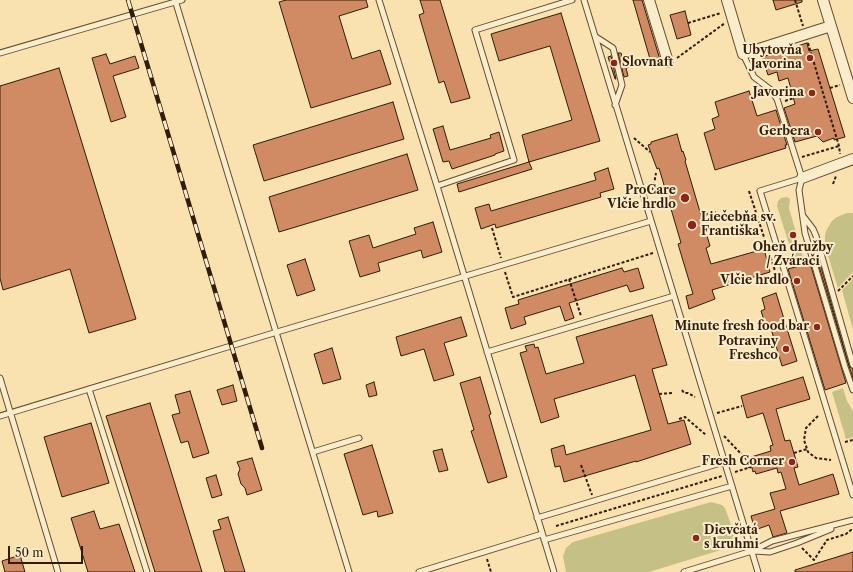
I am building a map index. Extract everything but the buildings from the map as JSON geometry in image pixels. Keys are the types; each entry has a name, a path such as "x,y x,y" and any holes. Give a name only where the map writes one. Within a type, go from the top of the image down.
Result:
{"street":[{"path":"649,0 668,62"},
{"path":"727,0 743,54 831,26"},
{"path":"823,0 853,98"},
{"path":"802,178 853,159"}],"lane":[{"path":"0,53 182,0"},
{"path":"379,0 554,572"},
{"path":"437,186 514,160 475,30 572,0"},
{"path":"584,0 758,572"},
{"path":"175,1 349,572"},
{"path":"596,37 613,48 622,85 615,105"},
{"path":"743,54 754,77 771,90 777,99 802,178 799,190 808,243 853,390"},
{"path":"802,178 760,191 853,495"},
{"path":"802,213 816,236 853,365"},
{"path":"0,416 276,332 651,221"},
{"path":"487,352 674,296"},
{"path":"0,378 58,572"},
{"path":"89,389 147,572"},
{"path":"313,452 359,438"},
{"path":"537,518 724,462"},
{"path":"544,540 732,486"},
{"path":"752,551 770,552 797,543 851,521"},
{"path":"684,572 752,551 772,541 851,521"},
{"path":"419,572 542,534"}],"path":[{"path":"795,0 806,34"},
{"path":"668,62 678,57 731,14"},
{"path":"688,23 731,14"},
{"path":"811,51 839,146 840,158"},
{"path":"622,126 650,152"},
{"path":"799,151 802,158 839,146"},
{"path":"648,212 656,173"},
{"path":"749,191 777,277"},
{"path":"701,216 716,212"},
{"path":"492,228 512,297 660,251"},
{"path":"838,292 853,276"},
{"path":"569,279 583,323"},
{"path":"682,390 684,394 688,393 695,397"},
{"path":"659,394 672,393"},
{"path":"715,406 719,419"},
{"path":"717,413 742,406"},
{"path":"818,416 806,428 804,440 808,452 816,458 831,460"},
{"path":"679,419 685,417 706,435"},
{"path":"556,526 750,467 747,460 724,436 722,430"},
{"path":"845,442 853,440"},
{"path":"794,453 807,449"},
{"path":"581,465 598,513"},
{"path":"797,543 814,560 827,540 846,534 851,530 853,531"},
{"path":"485,552 491,572"}],"shaded area":[{"path":"787,197 790,199 789,208 804,261 795,263 777,206 778,201 781,198"},
{"path":"847,213 853,213 853,272 838,288 825,246 825,235 832,221"},
{"path":"853,279 853,330 842,290"},
{"path":"843,388 847,401 853,411 853,437 846,439 832,392"},
{"path":"711,502 722,505 725,508 734,533 733,539 724,549 649,572 566,572 563,556 566,548 573,542"}],"railway":[{"path":"128,0 262,448"}],"place":[{"name":"Ubytovňa Javorina","path":"810,58"},
{"name":"Slovnaft","path":"614,63"},
{"name":"Javorina","path":"812,93"},
{"name":"Gerbera","path":"818,132"},
{"name":"ProCare Vlčie hrdlo","path":"685,198"},
{"name":"Liečebňa sv. Františka","path":"692,225"},
{"name":"Oheň družby / Zvárači","path":"793,235"},
{"name":"Vlčie hrdlo","path":"797,281"},
{"name":"Minute fresh food bar","path":"817,327"},
{"name":"Potraviny Freshco","path":"786,349"},
{"name":"Fresh Corner","path":"792,462"},
{"name":"Dievčatá s kruhmi","path":"696,538"}]}
